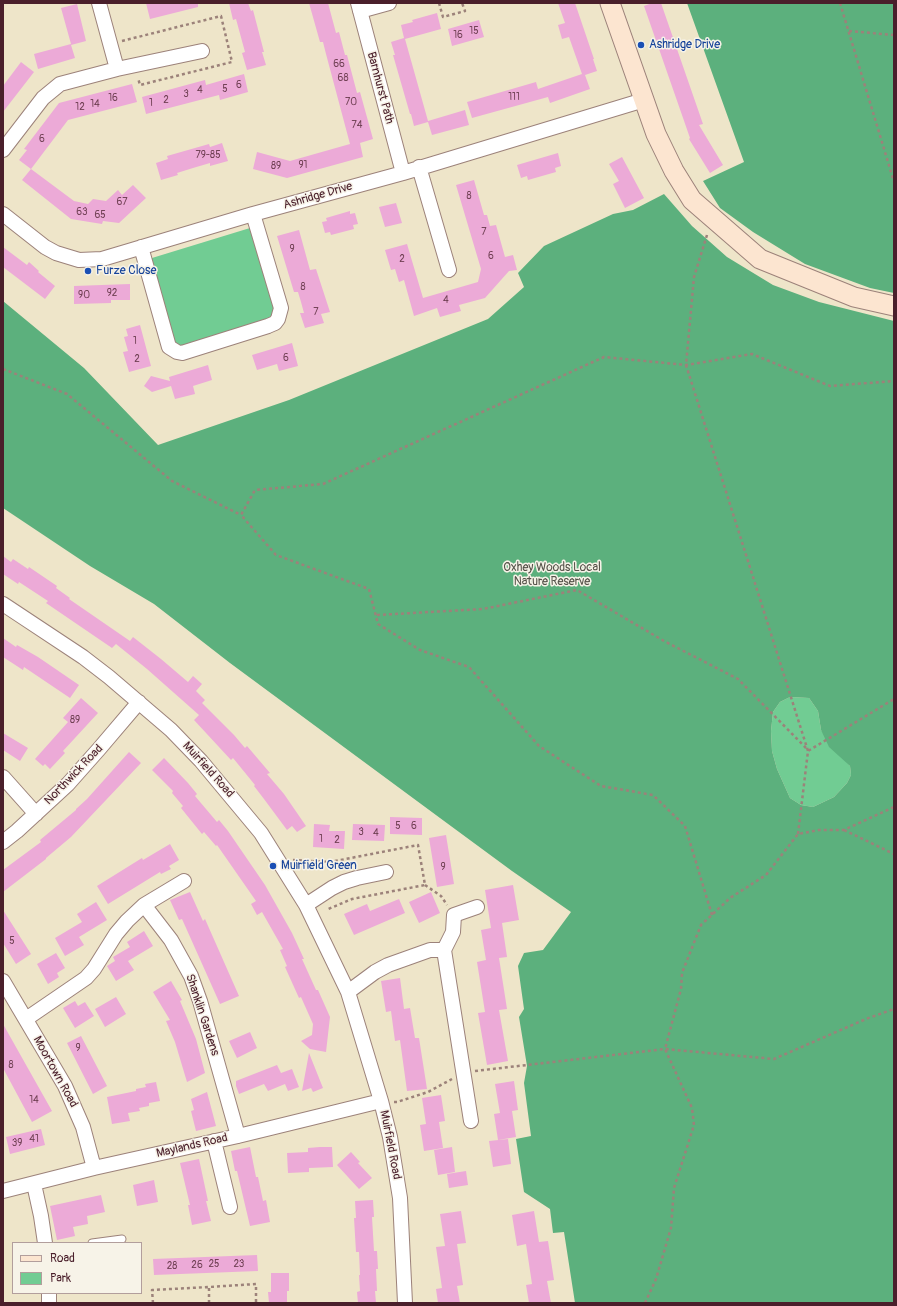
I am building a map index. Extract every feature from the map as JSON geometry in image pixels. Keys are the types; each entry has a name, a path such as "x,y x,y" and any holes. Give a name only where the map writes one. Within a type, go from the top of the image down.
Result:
{"main road":[{"path":"610,3 656,134 674,171 692,200 760,259 854,297 894,306"}],"street":[{"path":"99,3 117,69"},
{"path":"359,7 389,3"},
{"name":"Barnhurst Path","path":"359,7 403,172"},
{"path":"3,150 43,98 60,84 117,69 202,51"},
{"name":"Ashridge Drive","path":"4,218 45,247 67,258 89,260 102,259 253,214 403,172 644,100"},
{"path":"419,167 449,270"},
{"path":"141,247 169,347 182,353 268,326 275,323 278,319 280,308 253,214"},
{"name":"Muirfield Road","path":"3,604 83,657 171,730 201,761 261,833 306,905 348,992 381,1101 390,1137 400,1198 405,1303"},
{"name":"Northwick Road","path":"3,842 36,814 73,778 139,702"},
{"path":"3,777 36,814"},
{"path":"306,905 344,882 386,872"},
{"path":"26,1019 86,978 94,969 126,920 144,905 184,882"},
{"name":"Shanklin Gardens","path":"144,905 170,940 191,976 200,1001 238,1136"},
{"path":"471,1121 444,950 453,932 454,915 477,907"},
{"path":"348,992 375,972 388,965 430,950 444,950"},
{"name":"Moortown Road","path":"3,981 65,1086 76,1108 83,1127 94,1168"},
{"name":"Maylands Road","path":"3,1192 94,1168 238,1136 381,1101"},
{"path":"214,1141 230,1207"},
{"path":"34,1184 42,1216 45,1242"}],"lane":[{"path":"100,1242 122,1239"}],"path":[{"path":"439,3 443,17 465,11 462,3"},
{"path":"840,3 894,182"},
{"path":"849,31 894,35"},
{"path":"645,1303 656,1278 671,1228 674,1188 694,1125 692,1108 665,1049 681,989 682,973 701,926 730,898 766,875 798,834 808,751 686,364 694,277 713,218"},
{"path":"241,515 255,490 323,484 604,357 686,364 752,354 830,386 894,381"},
{"path":"3,369 67,394 172,481 241,515 276,555 369,588 378,624 420,650 469,667 539,746 602,786 653,795 685,826 712,915"},
{"path":"377,616 483,608 577,590 664,641 738,679 808,751"},
{"path":"808,751 894,699"},
{"path":"798,834 819,830 844,830 894,807"},
{"path":"844,830 894,854"},
{"path":"424,885 441,896 454,915"},
{"path":"381,1101 397,1102 428,1092 464,1073 665,1049 774,1059 866,1019 894,1009"},
{"path":"153,1303 152,1290 256,1284 256,1303"},
{"path":"209,1287 209,1303"}],"green space":[{"path":"687,3 894,3 894,293 870,288 805,264 753,232 720,208 703,181 744,162"},
{"name":"Oxhey Woods Local Nature Reserve","path":"664,194 692,226 727,257 773,285 819,302 894,321 894,1303 575,1303 564,1232 553,1233 550,1209 524,1192 516,1139 531,1136 524,1083 527,1066 519,1017 524,1009 518,966 524,953 543,950 571,912 512,871 230,663 154,604 90,566 3,508 3,301 84,368 158,445 289,400 488,319 524,287 518,273 544,246 613,214 633,210","holes":["790,697 809,698 818,711 821,730 829,747 850,766 851,775 847,783 834,797 813,807 801,805 790,798 777,769 772,751 771,731 773,712 780,702"]},
{"path":"250,228 274,307 272,315 269,319 183,346 174,344 150,263 152,258"},
{"path":"790,697 809,698 818,711 821,730 850,766 851,775 847,783 834,797 813,807 801,805 790,798 777,769 772,751 771,731 773,712 780,702"}],"building":[{"path":"146,3 198,3 198,7 150,19"},
{"path":"229,3 248,3 251,11 253,10 266,65 247,70 242,53 245,52 236,19 233,20"},
{"path":"309,3 328,3 336,33 339,32 345,55 347,55 357,93 360,92 373,139 360,143 363,157 287,178 253,169 257,152 290,161 350,144 323,42 320,42"},
{"path":"558,3 575,3 597,71 585,75 590,89 550,103 548,97 472,118 467,102 536,82 538,89 582,74 569,37 562,39 558,25 565,23"},
{"path":"652,3 661,3 703,124 699,125 723,165 710,173 689,139 690,138 644,6"},
{"path":"77,4 86,41 71,45 75,58 38,69 34,54 71,44 61,8"},
{"path":"437,13 441,29 405,39 428,121 465,110 469,125 432,135 428,122 414,126 393,55 395,55 391,42 404,38 401,25 413,22 412,20"},
{"path":"479,20 484,37 452,46 448,29"},
{"path":"21,62 34,72 3,112 3,86"},
{"path":"244,74 248,92 220,100 219,95 146,114 142,97 205,80 206,85"},
{"path":"132,84 137,102 68,120 31,169 19,160 27,150 24,149 59,103"},
{"path":"222,143 228,161 210,166 210,163 177,173 178,175 161,180 156,163 168,159 167,156 209,144 210,147"},
{"path":"558,153 561,166 555,168 556,172 528,180 527,176 521,178 517,165"},
{"path":"622,157 644,198 625,208 613,184 619,181 609,164"},
{"path":"31,169 74,201 88,204 93,199 106,201 118,190 122,195 133,185 146,198 119,223 103,221 102,224 71,219 22,180"},
{"path":"474,180 484,215 487,215 490,226 496,225 505,257 513,255 517,270 509,271 485,298 459,305 461,311 440,317 437,308 414,316 404,280 399,282 395,269 391,270 385,250 407,244 423,298 478,282 481,269 456,185"},
{"path":"396,203 402,223 385,227 379,207"},
{"path":"350,211 350,214 355,213 358,224 353,225 354,229 331,235 330,232 325,233 322,222 327,221 326,218"},
{"path":"299,230 310,270 316,269 330,312 321,314 324,323 305,328 300,313 304,313 298,292 294,292 277,236"},
{"path":"3,247 27,265 29,262 39,271 38,272 55,286 45,299 3,267"},
{"path":"130,284 130,300 111,300 111,303 74,304 74,286"},
{"path":"140,325 151,366 129,372 123,352 128,351 124,337 128,336 126,329"},
{"path":"292,343 298,366 279,371 277,364 257,370 252,355"},
{"path":"208,365 212,380 193,386 195,394 175,399 171,386 152,392 144,386 151,376 170,381 169,377"},
{"path":"3,556 11,562 13,559 28,569 29,567 57,586 56,588 70,598 69,599 130,641 133,637 188,682 193,676 202,684 196,691 205,700 202,703 245,748 247,746 270,773 267,774 284,794 306,826 297,832 292,826 287,830 254,786 255,785 233,758 231,760 194,720 199,715 116,644 112,648 46,603 48,601 19,582 18,584 3,574"},
{"path":"3,638 16,647 17,645 38,657 79,685 70,698 24,667 23,670 3,657"},
{"path":"81,698 98,713 63,751 65,753 50,769 45,764 43,766 35,759 68,722 63,718"},
{"path":"3,733 28,748 20,761 3,750"},
{"path":"129,752 141,763 71,837 46,859 3,892 3,870 41,842 40,840 76,810"},
{"path":"164,758 188,783 197,794 195,796 217,822 219,820 228,831 265,885 292,933 316,990 318,990 330,1017 326,1052 310,1049 301,1041 312,1035 313,1024 285,967 287,966 280,950 283,949 262,912 257,915 251,904 256,901 217,845 216,846 204,832 202,834 181,808 183,806 172,793 173,791 152,770"},
{"path":"390,817 422,818 422,835 390,834"},
{"path":"314,824 330,825 329,831 345,831 344,849 313,847"},
{"path":"353,824 385,825 384,841 352,840"},
{"path":"446,835 454,884 437,887 429,838"},
{"path":"170,844 179,860 169,866 171,869 161,874 160,872 108,904 97,886 142,858 143,860"},
{"path":"513,885 519,920 502,923 507,957 499,958 507,1009 499,1010 508,1061 487,1065 478,1013 485,1012 477,962 486,960 481,930 491,928 485,890"},
{"path":"190,892 203,921 205,919 239,996 220,1004 182,919 179,920 170,900"},
{"path":"431,892 440,913 419,923 409,902"},
{"path":"399,899 405,913 354,935 344,914 367,904 370,911"},
{"path":"96,902 107,920 79,937 84,945 65,956 55,938 82,922 77,914"},
{"path":"3,910 31,954 16,964 3,943"},
{"path":"144,931 153,946 128,961 134,970 116,981 107,966 115,961 113,957 130,947 127,942"},
{"path":"56,953 65,968 57,973 59,977 48,984 37,964"},
{"path":"400,978 404,1009 410,1008 415,1038 419,1038 427,1089 407,1091 400,1040 395,1041 391,1011 386,1012 381,981"},
{"path":"171,981 182,1000 180,1001 196,1039 205,1073 187,1082 175,1042 166,1021 170,1020 153,992"},
{"path":"116,997 126,1014 105,1027 95,1009"},
{"path":"75,1001 78,1006 85,1002 94,1016 75,1028 63,1008"},
{"path":"3,1024 52,1111 32,1122 3,1068"},
{"path":"250,1032 257,1048 237,1058 229,1041"},
{"path":"81,1036 107,1086 93,1094 67,1043"},
{"path":"309,1053 323,1088 313,1092 311,1088 302,1091"},
{"path":"277,1065 281,1073 292,1069 299,1087 288,1091 285,1084 268,1091 264,1084 239,1094 236,1081"},
{"path":"514,1081 518,1110 512,1111 516,1137 498,1140 494,1114 500,1113 495,1084"},
{"path":"156,1082 160,1101 149,1103 149,1106 139,1108 140,1111 128,1113 130,1121 112,1124 107,1097 136,1091 136,1089 146,1087 145,1084"},
{"path":"207,1092 216,1126 196,1131 191,1111 194,1110 191,1099"},
{"path":"441,1095 445,1121 439,1122 443,1148 424,1151 420,1125 426,1124 422,1098"},
{"path":"41,1129 45,1145 10,1154 6,1137"},
{"path":"508,1139 511,1164 493,1167 489,1141"},
{"path":"250,1147 256,1177 258,1177 263,1201 266,1200 270,1222 250,1226 231,1151"},
{"path":"332,1147 333,1167 309,1168 309,1172 288,1173 287,1153 308,1152 308,1148"},
{"path":"452,1147 455,1172 438,1175 434,1150"},
{"path":"351,1152 360,1162 358,1163 372,1178 359,1189 337,1165"},
{"path":"199,1159 211,1221 192,1225 188,1205 190,1205 180,1163"},
{"path":"466,1171 468,1185 449,1188 447,1174"},
{"path":"154,1180 158,1202 137,1206 133,1185"},
{"path":"101,1195 105,1212 87,1216 88,1224 73,1227 75,1236 57,1240 50,1206"},
{"path":"373,1200 374,1217 372,1217 374,1251 377,1251 378,1269 376,1269 376,1303 358,1303 357,1292 360,1291 360,1275 359,1252 356,1252 354,1218 356,1218 355,1201"},
{"path":"461,1211 466,1243 457,1244 463,1285 457,1286 460,1303 438,1303 436,1289 442,1288 436,1247 445,1246 440,1214"},
{"path":"534,1211 539,1242 548,1241 554,1280 547,1281 551,1303 529,1303 526,1285 532,1284 526,1244 517,1246 512,1215"},
{"path":"257,1255 258,1271 154,1275 153,1259"},
{"path":"271,1273 289,1273 287,1303 269,1303 268,1292 271,1292"}],"place":[{"name":"Ashridge Drive","path":"641,45"},
{"name":"Furze Close","path":"88,271"},
{"name":"Muirfield Green","path":"273,866"}]}
